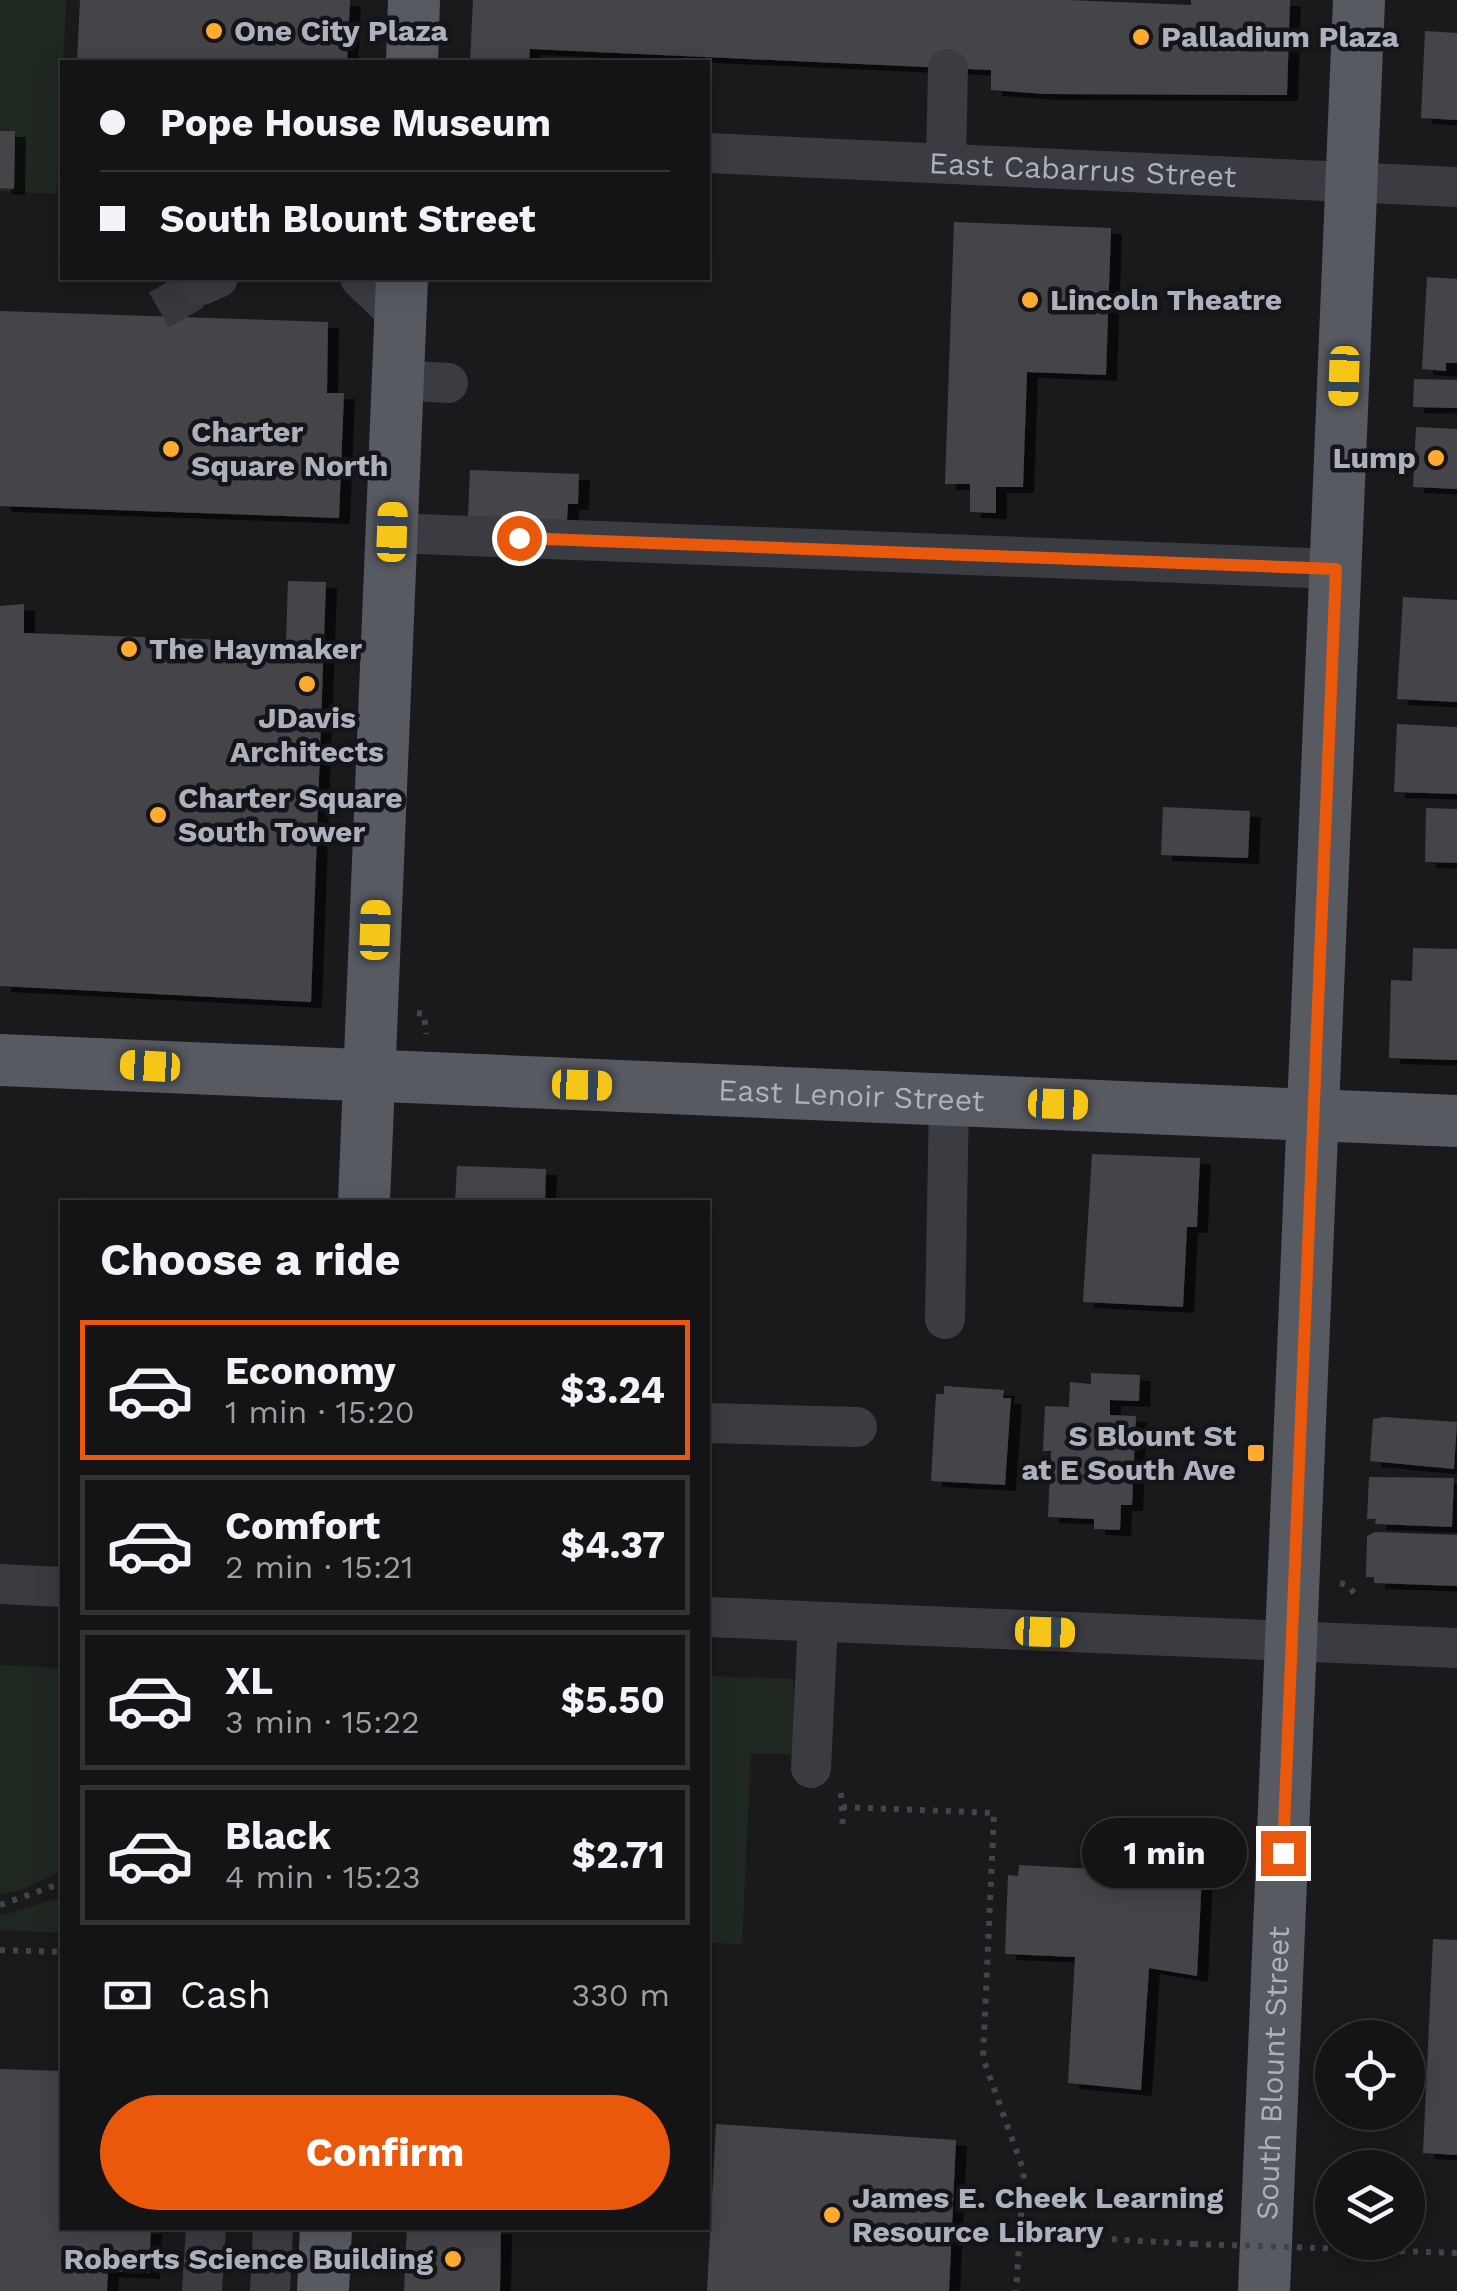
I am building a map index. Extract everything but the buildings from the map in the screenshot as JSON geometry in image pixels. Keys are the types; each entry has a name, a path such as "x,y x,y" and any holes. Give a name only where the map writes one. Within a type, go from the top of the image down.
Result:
{"main road":[{"path":"412,60 414,0"},
{"name":"South Blount Street","path":"1264,2291 1359,0"},
{"path":"364,1200 392,532 423,382 402,297"},
{"name":"East Lenoir Street","path":"0,1060 1457,1121"},
{"path":"322,2291 326,2230"}],"street":[{"path":"946,163 948,69"},
{"name":"East Cabarrus Street","path":"710,153 1457,187"},
{"path":"364,280 402,297"},
{"path":"392,532 1336,569"},
{"path":"945,1319 949,1100"},
{"path":"710,1423 857,1439 710,1448"},
{"path":"0,1584 60,1586"},
{"path":"710,1617 1457,1648"},
{"path":"811,1768 818,1622"},
{"path":"202,2291 206,2230"},
{"path":"270,2291 273,2230"}],"path":[{"path":"424,1014 426,1036"},
{"path":"1347,1584 1355,1594"},
{"path":"842,1807 994,1813 983,2058 1024,2172 1016,2291"},
{"path":"0,1905 60,1883"},
{"path":"0,1950 60,1952"},
{"path":"1021,2234 1457,2253"}],"shaded area":[{"path":"0,0 66,0 63,60 60,60 57,194 0,191"},
{"path":"0,1665 60,1668 60,1872 21,1890 0,1894"},
{"path":"710,1676 793,1679 796,1743 791,1754 751,1754 742,1944 710,1943"},
{"path":"60,1898 60,1933 0,1930 0,1916"}],"tunnel":[{"path":"159,310 202,285"}],"place":[{"name":"One City Plaza","path":"214,31"},
{"name":"Palladium Plaza","path":"1141,37"},
{"name":"Lincoln Theatre","path":"1030,300"},
{"name":"Charter Square North","path":"171,449"},
{"name":"Lump","path":"1436,458"},
{"name":"The Haymaker","path":"129,649"},
{"name":"JDavis Architects","path":"307,684"},
{"name":"Charter Square South Tower","path":"158,815"},
{"name":"S Blount St at E South Ave","path":"1256,1453"},
{"name":"James E. Cheek Learning Resource Library","path":"832,2215"},
{"name":"Roberts Science Building","path":"453,2259"}],"route":[{"path":"519,538 1336,569 1283,1853"}]}
